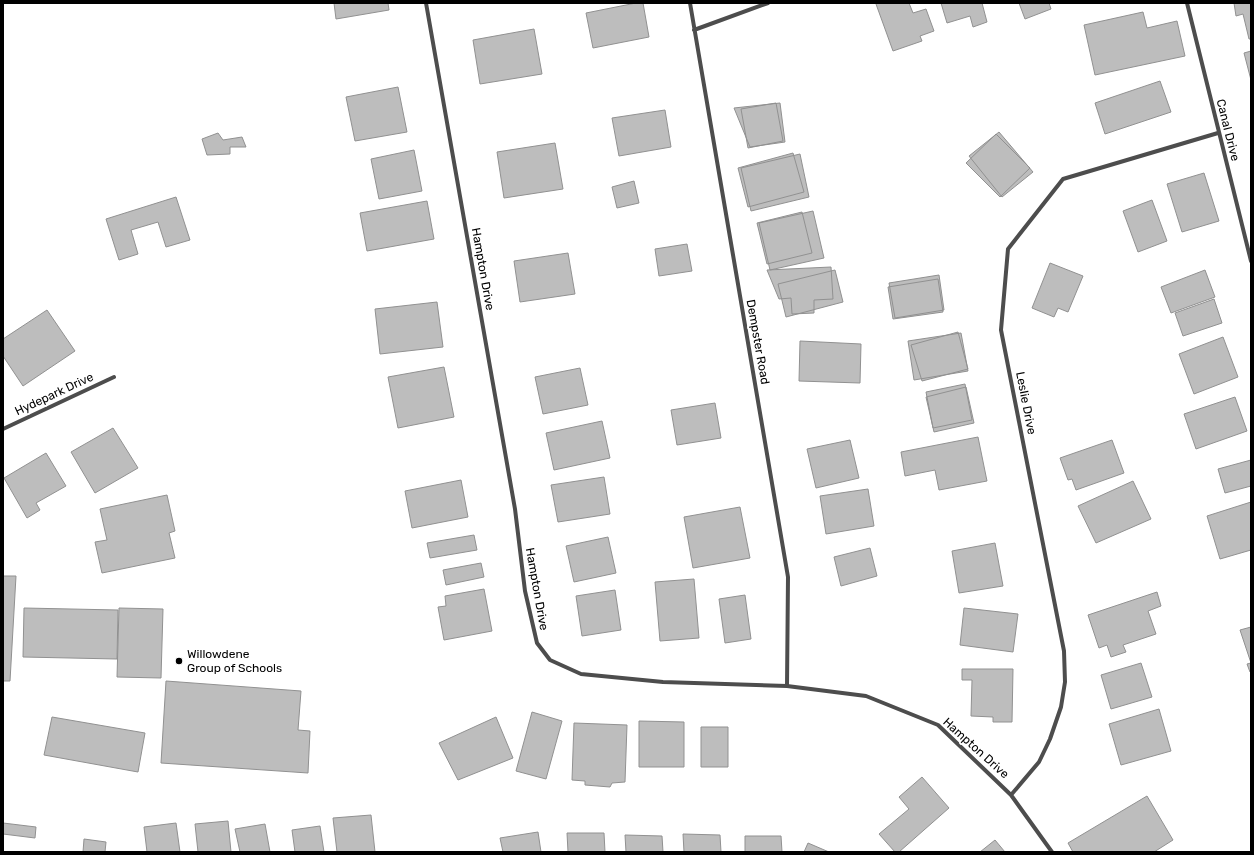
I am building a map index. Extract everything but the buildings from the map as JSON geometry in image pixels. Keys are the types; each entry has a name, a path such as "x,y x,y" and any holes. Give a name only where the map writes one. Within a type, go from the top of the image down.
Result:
{"street":[{"name":"Hampton Drive","path":"426,3 515,509 525,591 537,643 550,660 581,674 663,682 787,686 866,696 938,725 1011,794 1052,852"},
{"name":"Dempster Road","path":"690,3 788,577 787,686"},
{"path":"694,30 768,3"},
{"name":"Canal Drive","path":"1187,3 1218,133 1251,261"},
{"name":"Leslie Drive","path":"1011,794 1038,762 1050,739 1061,708 1065,682 1064,651 1001,330 1008,249 1063,179 1218,133"},
{"name":"Hydepark Drive","path":"3,429 114,377"}],"place":[{"name":"Willowdene Group of Schools","path":"179,661"}]}
